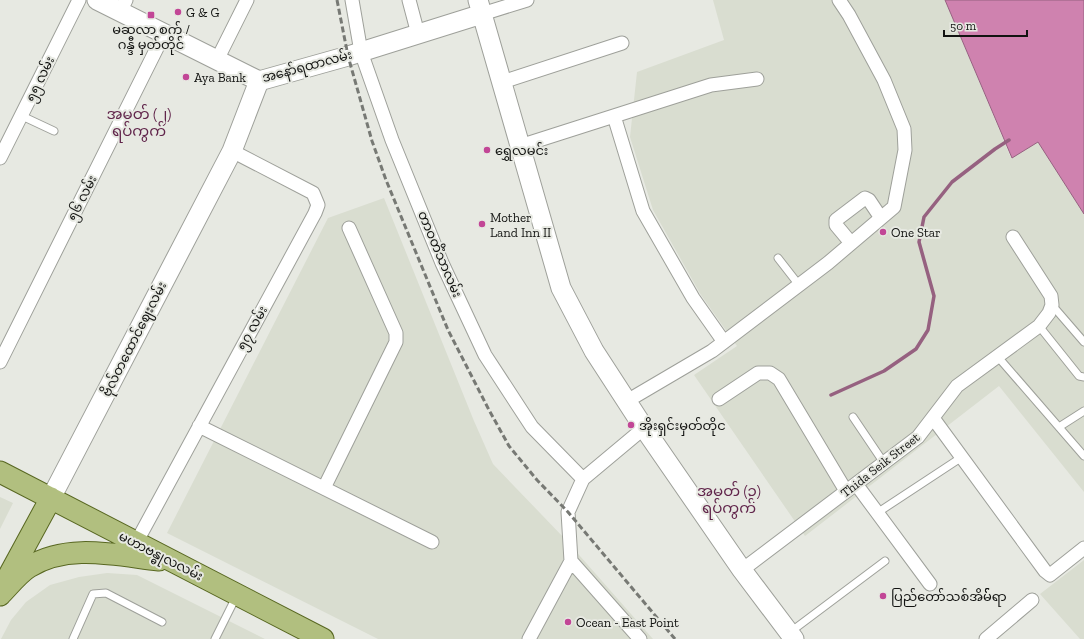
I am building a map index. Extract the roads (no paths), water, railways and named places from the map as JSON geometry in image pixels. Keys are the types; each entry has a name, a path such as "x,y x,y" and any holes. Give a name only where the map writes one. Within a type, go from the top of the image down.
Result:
{"main road":[{"name":"အနော်ရထာလမ်း","path":"97,0 123,6 164,34 260,81 418,34 480,7"},
{"path":"480,7 562,288 594,350 644,428 742,570 791,636"},
{"name":"ဗိုလ်တထောင်ဈေးလမ်း","path":"0,592 51,498 232,151 260,81"},
{"name":"မဟာဗန္ဓုလလမ်း","path":"0,472 237,595 312,636"},
{"path":"0,595 27,568 51,556 72,553 103,554 172,562"}],"street":[{"name":"၅၅ လမ်း","path":"0,158 79,0"},
{"path":"217,60 247,0"},
{"name":"တာဝတိံသာလမ်း","path":"352,0 361,52 392,140 439,255 485,355 532,427 583,479"},
{"path":"409,0 418,34"},
{"path":"480,7 527,0"},
{"path":"627,402 712,351 799,285 894,207 905,150 904,128 884,80 849,15 839,0"},
{"name":"၅၆ လမ်း","path":"0,362 164,34"},
{"path":"502,82 622,43"},
{"path":"520,146 711,85 757,79"},
{"path":"614,116 643,211 693,298 724,342"},
{"name":"၅၇ လမ်း","path":"136,543 318,205 313,193 232,151"},
{"path":"851,243 836,225 836,220 865,198 869,200 881,218"},
{"path":"324,488 396,342 396,333 349,228"},
{"path":"1013,237 1051,296 1052,305"},
{"name":"Thida Seik Street","path":"742,570 918,437 957,386 1039,326 1049,313 1052,305"},
{"path":"719,399 758,373 770,373 779,378 851,488 878,513 930,584"},
{"path":"934,418 1045,572 1050,575 1084,548"},
{"path":"199,426 432,542"},
{"path":"529,639 571,561 568,512 583,479 644,428"},
{"path":"571,561 640,639"},
{"path":"986,639 1032,600"}],"lane":[{"path":"22,116 54,131"},
{"path":"778,258 799,285"},
{"path":"1052,305 1084,342"},
{"path":"1039,326 1079,376 1084,377"},
{"path":"998,357 1084,456"},
{"path":"1059,427 1084,411"},
{"path":"853,418 884,463"},
{"path":"878,513 962,457"},
{"path":"791,636 885,561"},
{"path":"73,639 93,594 106,593 162,622"},
{"path":"215,639 237,595"}],"waterway":[{"path":"831,395 884,371 916,349 928,330 934,296 919,242 924,217 952,182 1009,140"}],"railway":[{"path":"337,0 348,56 372,141 386,180 448,330 489,410 509,446 537,480 568,512 675,639"}],"place":[{"name":"G & G","path":"178,12"},
{"name":"မဆလာ စက် / ဂန္ဒီ မှတ်တိုင်","path":"151,15"},
{"name":"Aya Bank","path":"186,77"},
{"name":"ရွှေလမင်း","path":"487,150"},
{"name":"Mother Land Inn II","path":"482,224"},
{"name":"One Star","path":"883,232"},
{"name":"အိုးရှင်းမှတ်တိုင","path":"631,425"},
{"name":"ပြည်တော်သစ်အိမ််ရာ","path":"883,596"},
{"name":"Ocean - East Point","path":"568,622"}],"district":[{"name":"အမှတ် (၂) ရပ်ကွက်","path":"139,122"},
{"name":"အမှတ် (၃) ရပ်ကွက်","path":"729,500"}]}
